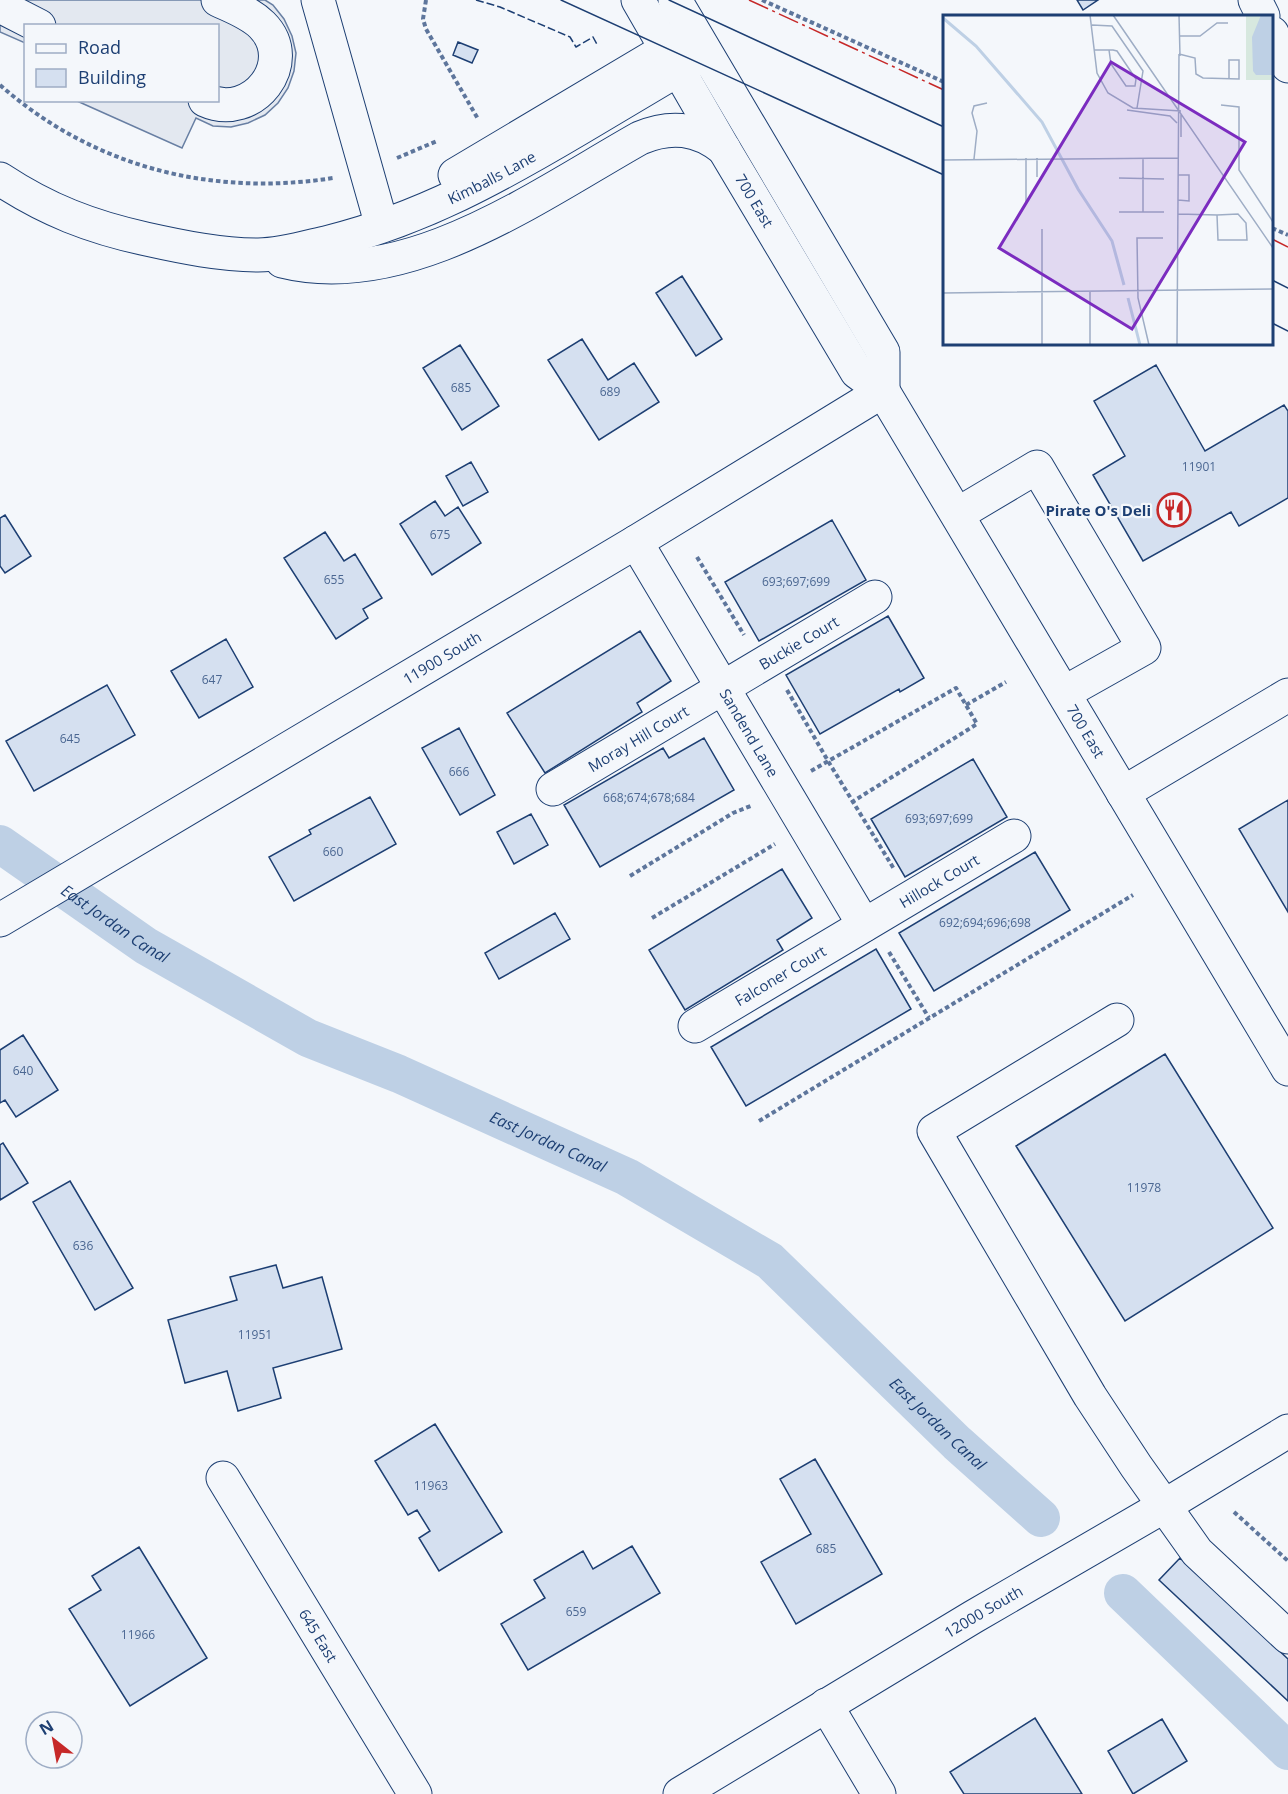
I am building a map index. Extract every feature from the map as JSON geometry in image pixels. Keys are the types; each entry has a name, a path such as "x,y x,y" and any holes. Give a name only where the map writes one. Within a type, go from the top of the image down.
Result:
{"street":[{"path":"213,102 228,106 243,103 256,96 266,85 273,71 275,55 272,39 263,26 251,16 218,0"},
{"path":"318,0 378,212"},
{"name":"700 East","path":"638,0 857,372 883,391 958,514 1288,1070"},
{"path":"675,0 883,352 883,391"},
{"path":"1255,0 1262,15"},
{"path":"0,6 35,24"},
{"path":"1273,35 1288,66"},
{"name":"Kimballs Lane","path":"0,179 48,208 99,228 164,243 211,251 260,255 307,247 355,236 406,219 455,198 518,165 700,43"},
{"name":"Kimballs Lane","path":"260,255 328,233 378,212 454,176 672,60"},
{"path":"260,255 287,262 324,266 371,264 398,258 492,222 640,138 655,132 671,129 687,130 713,140 724,149"},
{"name":"11900 South","path":"13,913 636,542 883,391"},
{"path":"958,514 1037,467 1144,648 1064,693"},
{"name":"Sandend Lane","path":"636,542 874,934"},
{"name":"Buckie Court","path":"723,688 875,597"},
{"name":"Moray Hill Court","path":"553,789 723,688"},
{"path":"1123,793 1288,695"},
{"name":"Hillock Court","path":"874,934 1014,836"},
{"name":"Falconer Court","path":"695,1026 874,934"},
{"path":"1117,1020 934,1131 1090,1396 1197,1552 1288,1637"},
{"name":"12000 South","path":"680,1794 973,1617 1166,1506 1288,1431"},
{"name":"645 East","path":"223,1478 415,1794"},
{"path":"826,1705 879,1794"}],"path":[{"path":"426,0 423,19 426,29 478,119 469,124"},
{"path":"762,0 943,81"},
{"path":"0,85 36,114 94,148 155,170 225,182 300,183 340,177 366,170 441,140"},
{"path":"1273,228 1288,235"},
{"path":"697,557 749,643"},
{"path":"782,681 852,802 899,877"},
{"path":"966,705 1006,682"},
{"path":"828,761 956,688 966,705 977,724 852,802"},
{"path":"630,876 734,813 762,802"},
{"path":"652,918 784,839"},
{"path":"759,1121 1133,896"},
{"path":"874,934 929,1018"},
{"path":"1234,1512 1288,1561"}],"shaded area":[{"path":"0,0 265,0 273,5 284,19 292,36 296,53 294,71 288,88 278,103 265,115 248,123 231,127 213,126 196,118 182,148 79,102 219,102 219,24 24,24 24,43 0,32"}],"building":[{"path":"1077,0 1098,0 1083,10"},
{"path":"458,42 478,50 472,63 453,55"},
{"path":"682,276 722,339 696,356 656,293"},
{"path":"582,339 608,380 634,363 659,402 599,440 548,360"},
{"path":"460,345 499,406 462,430 423,368"},
{"path":"1156,365 1205,451 1284,405 1288,411 1288,498 1239,526 1231,512 1143,561 1093,475 1125,456 1094,401"},
{"path":"471,462 488,492 463,506 446,476"},
{"path":"435,501 445,516 458,507 481,543 432,575 400,524"},
{"path":"5,515 31,556 5,573 0,566 0,518"},
{"path":"832,520 866,580 759,641 725,582"},
{"path":"325,532 344,561 355,554 382,598 363,609 368,618 336,639 284,558"},
{"path":"888,616 924,678 900,692 899,689 820,734 786,675"},
{"path":"640,631 671,681 637,703 642,712 545,773 507,713"},
{"path":"226,639 253,687 199,718 171,671"},
{"path":"107,685 135,735 34,791 6,741"},
{"path":"459,728 495,795 460,815 422,748"},
{"path":"704,738 734,790 600,867 564,805 663,748 669,758"},
{"path":"973,759 1007,817 905,877 871,819"},
{"path":"370,797 396,844 294,901 269,857 311,834 309,830"},
{"path":"1288,800 1288,912 1239,829"},
{"path":"531,814 548,845 514,864 497,832"},
{"path":"1035,852 1070,910 934,991 899,933"},
{"path":"782,869 812,918 777,940 783,950 685,1010 649,950"},
{"path":"555,913 570,939 499,979 485,953"},
{"path":"876,949 911,1009 746,1106 711,1047"},
{"path":"23,1035 58,1090 16,1117 5,1100 0,1103 0,1050"},
{"path":"1165,1054 1273,1228 1125,1321 1016,1146"},
{"path":"3,1143 28,1183 0,1200 0,1145"},
{"path":"70,1181 133,1288 95,1310 33,1202"},
{"path":"276,1265 283,1288 322,1277 342,1349 273,1368 281,1398 238,1411 227,1371 185,1383 168,1320 237,1300 230,1277"},
{"path":"435,1424 502,1532 439,1571 419,1538 430,1531 417,1510 408,1515 375,1461"},
{"path":"815,1459 882,1574 796,1624 761,1562 811,1534 780,1479"},
{"path":"632,1546 660,1593 528,1670 501,1624 545,1598 534,1580 583,1551 593,1569"},
{"path":"139,1547 207,1658 130,1706 69,1609 101,1590 92,1576"},
{"path":"1180,1558 1288,1659 1288,1701 1159,1580"},
{"path":"1035,1718 1082,1794 964,1794 950,1772"},
{"path":"1162,1719 1187,1761 1133,1794 1108,1751"}],"waterway":[{"name":"East Jordan Canal","path":"0,844 146,946 308,1038 399,1074 627,1177 770,1261 957,1443 1041,1518"},
{"name":"East Jordan Canal","path":"1123,1593 1288,1751"}],"tram line":[{"path":"561,0 943,175"},
{"path":"669,0 943,127"},
{"path":"1273,280 1288,288"},
{"path":"1273,324 1288,331"}],"fence":[{"path":"476,0 500,7 570,37 576,47 593,37 598,46"}],"power":[{"path":"749,0 943,90"},
{"path":"1273,240 1288,247"}],"place":[{"name":"Pirate O's Deli","path":"1174,510"}]}
